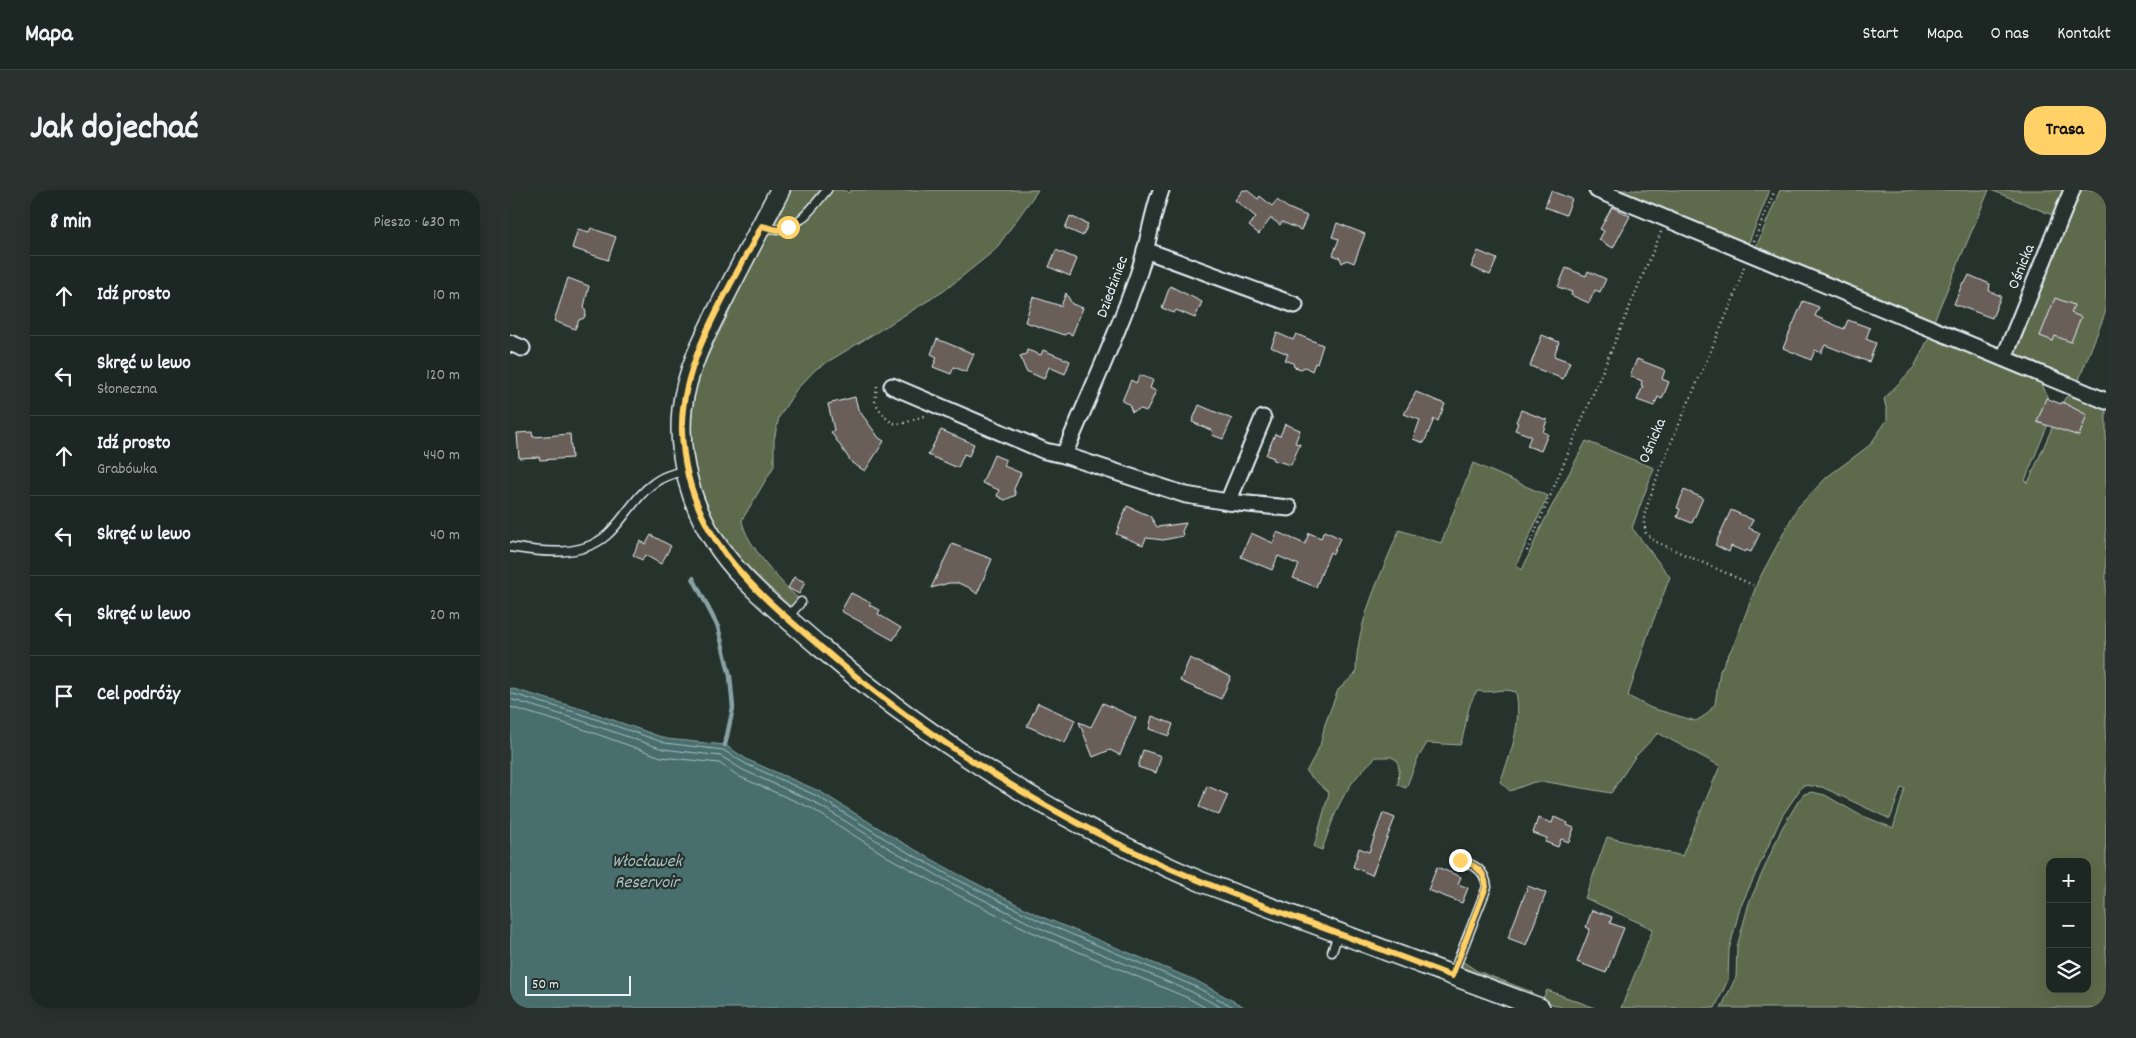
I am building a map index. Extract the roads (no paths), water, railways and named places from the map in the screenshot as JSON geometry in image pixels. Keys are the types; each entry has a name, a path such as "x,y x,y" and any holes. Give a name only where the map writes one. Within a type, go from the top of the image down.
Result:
{"street":[{"path":"780,190 700,346 689,376 682,411 686,470 703,519 720,548 746,578 787,618 880,697 953,749 1021,792 1149,859 1338,934 1540,1008"},
{"path":"1146,250 1154,209 1161,190"},
{"path":"1597,190 2106,401"},
{"name":"Ośnicka","path":"2004,358 2072,190"},
{"name":"Dziedziniec","path":"1064,455 1132,292 1146,250 1295,305"},
{"path":"892,386 1045,451 1064,455 1186,495 1228,502 1288,508"},
{"path":"1228,502 1263,418"}],"lane":[{"path":"762,226 777,230 788,227 807,213 827,190"},
{"path":"510,547 564,552 591,544 606,536 653,483 663,477 686,470"},
{"path":"787,618 801,602"},
{"path":"1452,976 1486,887 1486,878 1481,870 1472,864 1460,860"},
{"path":"1332,952 1338,934"}],"water":[{"name":"Włocławek Reservoir","path":"510,688 582,709 667,739 725,745 748,760 819,791 956,873 1040,916 1197,981 1246,1008 510,1008"}],"waterway":[{"path":"693,578 718,627 730,676 733,708 725,745"}]}
